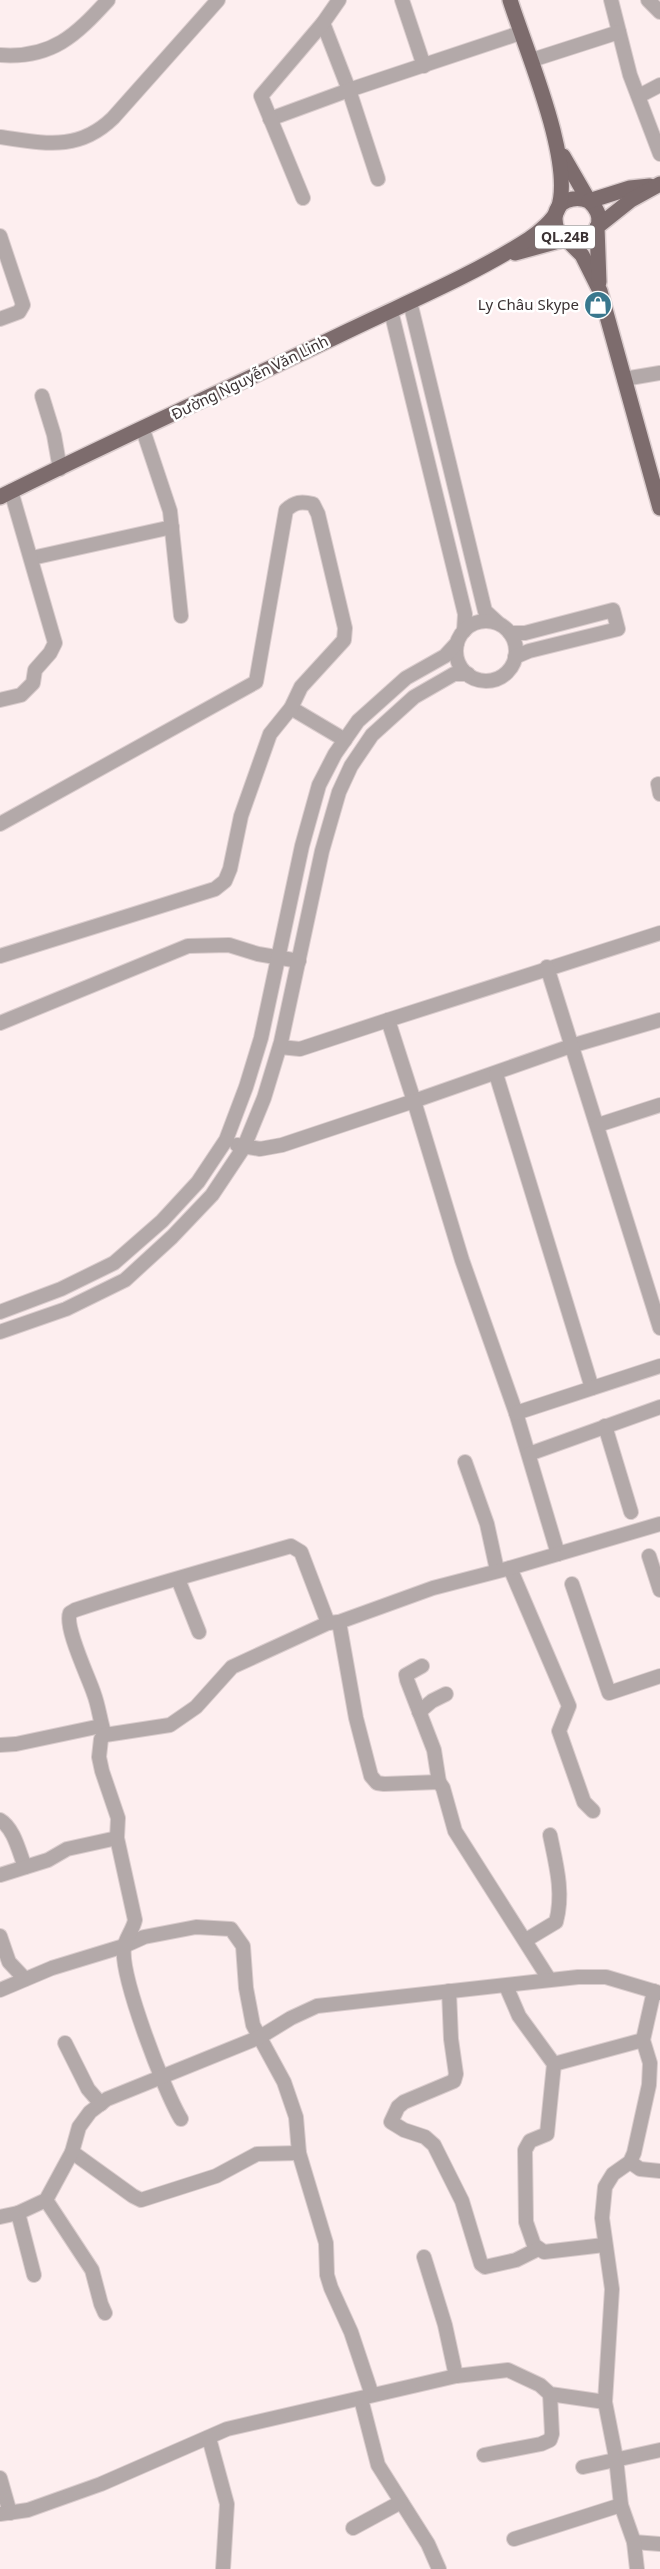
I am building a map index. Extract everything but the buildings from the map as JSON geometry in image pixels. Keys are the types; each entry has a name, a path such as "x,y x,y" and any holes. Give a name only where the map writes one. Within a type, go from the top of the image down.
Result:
{"main road":[{"path":"510,0 520,33 532,60 554,136 563,189 557,211"},
{"path":"554,136 589,201"},
{"name":"QL.24B","path":"659,184 631,200 597,227 588,238 574,241 566,239 557,228 557,211 569,199 576,198 589,201 630,188 659,184"},
{"name":"QL.24B","path":"589,201 597,212 597,227"},
{"name":"Đường Nguyễn Văn Linh","path":"6,494 410,302 499,257 531,238 557,211"},
{"path":"597,227 600,290"},
{"path":"566,239 582,255 600,290 660,508"},
{"name":"Đường Nguyễn Văn Linh","path":"499,257 566,239"}],"street":[{"path":"0,56 16,57 37,52 70,39 108,0"},
{"path":"0,138 69,143 96,134 113,118 218,0"},
{"path":"303,198 261,96 324,23 339,0"},
{"path":"402,0 424,66"},
{"path":"611,0 630,75 660,154"},
{"path":"648,0 660,12"},
{"path":"324,23 349,90 378,180"},
{"path":"532,60 619,32"},
{"path":"270,119 349,90 520,33"},
{"path":"639,96 660,85"},
{"path":"0,236 23,305 19,312 0,319"},
{"path":"0,1332 66,1309 125,1280 172,1237 212,1195 244,1148 264,1098 280,1048 322,850 344,780 372,735 414,697 454,674 468,674 480,680 498,678 512,666 516,647 510,633 486,611 410,302"},
{"path":"391,311 465,614 460,637 459,662 468,674"},
{"path":"624,379 660,373"},
{"path":"42,396 60,469"},
{"path":"417,419 438,415"},
{"path":"143,430 170,511 182,616"},
{"path":"0,700 21,695 32,683 35,670 54,646 32,558 6,494"},
{"path":"0,824 256,682 286,510 293,504 303,502 313,504 318,514 344,628 344,640 301,687 291,708 270,734 241,816 230,869 225,881 215,889 0,956"},
{"path":"32,558 172,527"},
{"path":"510,633 525,633 613,610 618,629 529,651 515,657"},
{"path":"0,1312 61,1289 114,1264 162,1221 198,1182 226,1140 246,1087 261,1038 302,846 319,785 327,770 344,740 358,721 406,678 445,656 460,637 478,622 498,623"},
{"path":"291,708 344,740"},
{"path":"327,770 344,780"},
{"path":"280,1048 300,1049 547,967 660,933"},
{"path":"0,1023 188,946 229,945 278,958 299,961"},
{"path":"547,967 660,1328"},
{"path":"388,1020 462,1260 516,1413 558,1554"},
{"path":"226,1140 244,1148 260,1149 282,1145 496,1074 571,1046 660,1020"},
{"path":"496,1074 592,1388"},
{"path":"598,1125 660,1105"},
{"path":"516,1413 660,1366"},
{"path":"528,1454 660,1408"},
{"path":"605,1426 631,1512"},
{"path":"465,1462 503,1569 569,1706 559,1731 584,1802 593,1811"},
{"path":"0,1745 103,1730 170,1724 196,1707 232,1667 334,1623 433,1588 660,1524"},
{"path":"181,2119 162,2078 141,2024 125,1968 124,1946 135,1920 117,1838 118,1818 99,1758 103,1730 94,1695 69,1622 70,1613 136,1589 178,1580 291,1546 301,1552 334,1623 371,1776 377,1783 384,1784 439,1782"},
{"path":"649,1556 660,1590"},
{"path":"178,1580 199,1632"},
{"path":"572,1584 609,1693 660,1676"},
{"path":"422,1666 406,1675 434,1750 439,1782 443,1788 455,1832 526,1940 549,1979"},
{"path":"419,1712 432,1701 446,1694"},
{"path":"0,1820 5,1823 11,1833 25,1867"},
{"path":"526,1940 556,1922 558,1915 561,1896 550,1835"},
{"path":"0,1874 48,1860 67,1849 117,1838"},
{"path":"0,1990 52,1968 124,1946 144,1936 196,1927 231,1929 243,1946 246,1988 253,2025 287,2090 296,2117 299,2153 326,2244 327,2276 351,2332 367,2397 378,2464 428,2544 439,2569"},
{"path":"0,1936 9,1962 25,1979"},
{"path":"0,2217 18,2213 46,2200 72,2152 79,2127 90,2112 107,2099 260,2037 291,2018 318,2006 506,1986 549,1979 606,1977 657,1992 643,2040 650,2063 649,2085 634,2153 630,2162 613,2174 605,2187 602,2218 604,2245 612,2289 605,2402 616,2458 621,2505 634,2542 637,2569"},
{"path":"506,1986 519,2016 554,2064 547,2134 526,2144 524,2156 526,2222 530,2236 538,2249 544,2252 604,2245"},
{"path":"448,1992 451,2039 456,2074 454,2081 444,2087 404,2102 398,2106 391,2122 404,2130 425,2137 434,2145 462,2201 481,2264 485,2267 516,2260 538,2249"},
{"path":"554,2064 643,2040"},
{"path":"65,2043 88,2089 101,2104"},
{"path":"72,2152 132,2196 141,2200 216,2176 257,2154 299,2153"},
{"path":"630,2162 640,2169 660,2171"},
{"path":"46,2200 92,2270 100,2304 105,2313"},
{"path":"18,2213 34,2275"},
{"path":"424,2257 445,2325 456,2376"},
{"path":"0,2478 5,2514 28,2510 101,2484 165,2454 241,2425 456,2376 508,2370 540,2385 550,2394 605,2402"},
{"path":"484,2455 550,2440 552,2434 550,2394"},
{"path":"209,2438 227,2504 223,2569"},
{"path":"583,2467 616,2458 660,2450"},
{"path":"353,2528 401,2502"},
{"path":"514,2539 621,2505"},
{"path":"634,2542 660,2544"}],"place":[{"name":"Ly Châu Skype","path":"598,305"}]}
